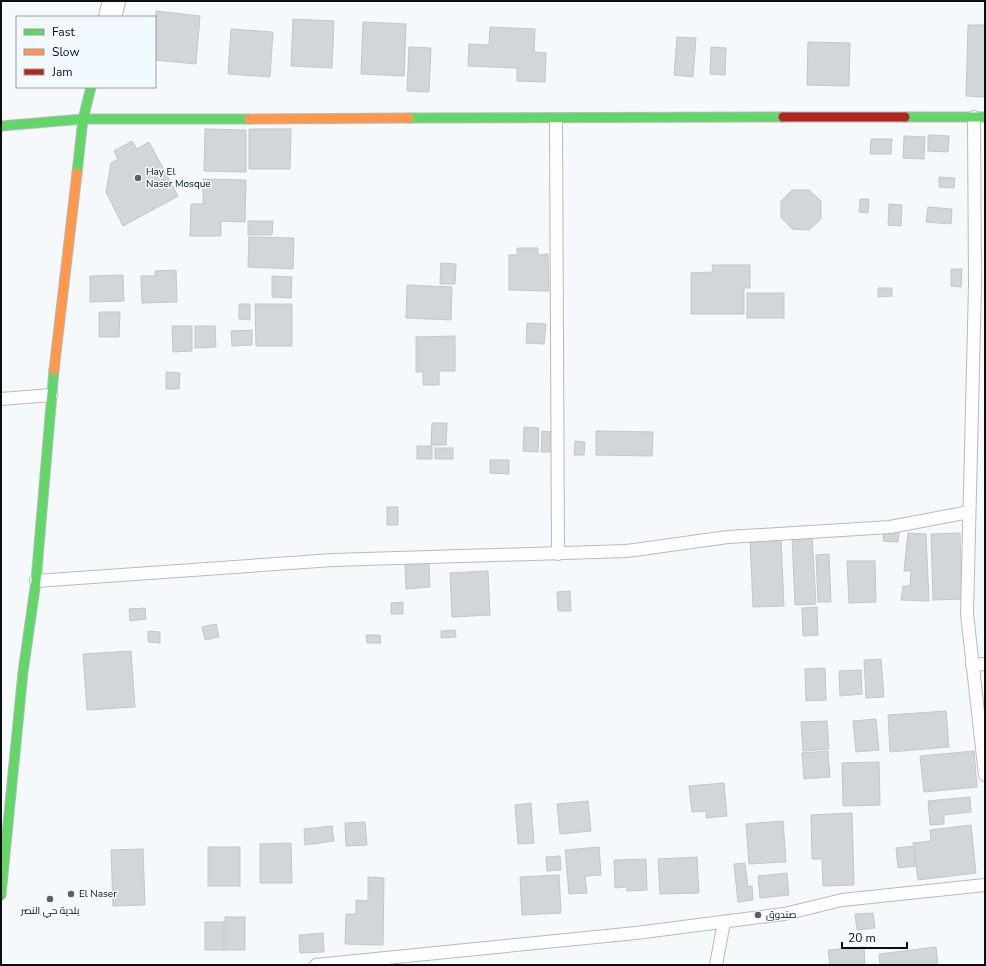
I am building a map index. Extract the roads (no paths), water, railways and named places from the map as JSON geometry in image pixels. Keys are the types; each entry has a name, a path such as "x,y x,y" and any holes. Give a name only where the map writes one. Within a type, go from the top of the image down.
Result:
{"street":[{"path":"110,16 114,1"},
{"path":"1,895 23,672 36,581 51,395 82,119 91,88"},
{"path":"1,126 82,119 980,117"}],"lane":[{"path":"980,117 967,614 985,775"},
{"path":"556,119 558,554"},
{"path":"973,367 985,358"},
{"path":"1,399 51,395"},
{"path":"36,581 333,560 627,552 728,537 890,527 969,512"},
{"path":"972,665 985,664"},
{"path":"316,965 636,933 784,914 842,900 985,885"},
{"path":"716,965 724,922"}],"place":[{"name":"Hay El Naser Mosque","path":"138,178"},
{"name":"El Naser","path":"71,894"},
{"name":"بلدية حي النصر","path":"50,899"},
{"name":"صندوق","path":"758,915"}]}
